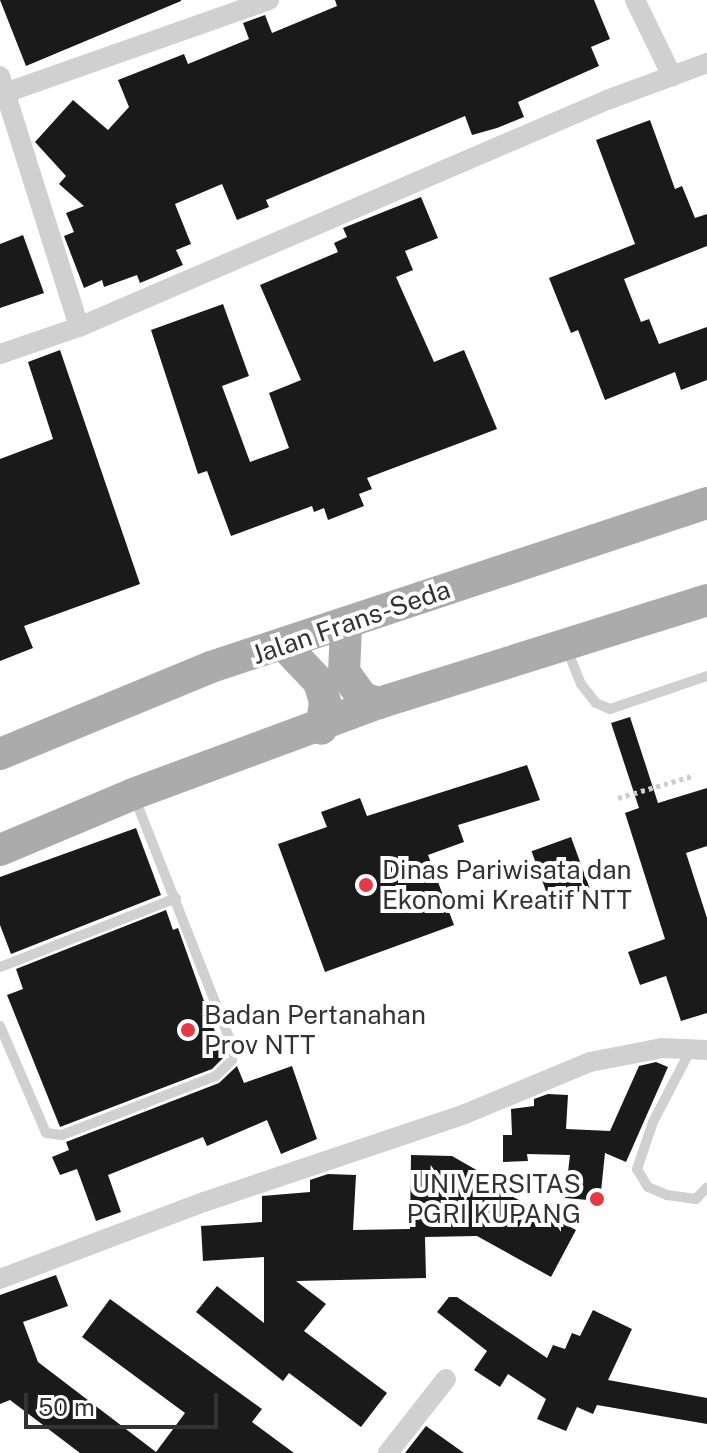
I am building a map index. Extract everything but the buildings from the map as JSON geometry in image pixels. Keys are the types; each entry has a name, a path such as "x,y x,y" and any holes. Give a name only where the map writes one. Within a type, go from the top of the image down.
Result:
{"main road":[{"name":"Jalan Frans-Seda","path":"0,754 211,667 346,627 707,503"},
{"path":"0,850 133,794 321,729 379,703 707,600"},
{"path":"346,627 344,672 363,698 379,703"},
{"path":"285,646 319,682 325,702 321,729"}],"street":[{"path":"206,0 214,21"},
{"path":"79,327 3,85 214,21 269,0"},
{"path":"635,0 672,76"},
{"path":"0,354 79,327 707,63"},
{"path":"0,1279 204,1202 465,1114 590,1062 630,1052 699,1049"},
{"path":"388,1453 446,1379"}],"lane":[{"path":"565,645 581,684 596,703 610,709 707,676"},
{"path":"0,1026 46,1133 62,1135 216,1076 232,1060 232,1045 133,794"},
{"path":"0,967 176,898"},
{"path":"699,1049 653,1122 637,1169 648,1187 667,1195 696,1199 707,1187"}],"path":[{"path":"618,798 695,775"}],"place":[{"name":"Dinas Pariwisata dan Ekonomi Kreatif NTT","path":"366,885"},
{"name":"Badan Pertanahan Prov NTT","path":"188,1030"},
{"name":"UNIVERSITAS PGRI KUPANG","path":"597,1199"}]}
